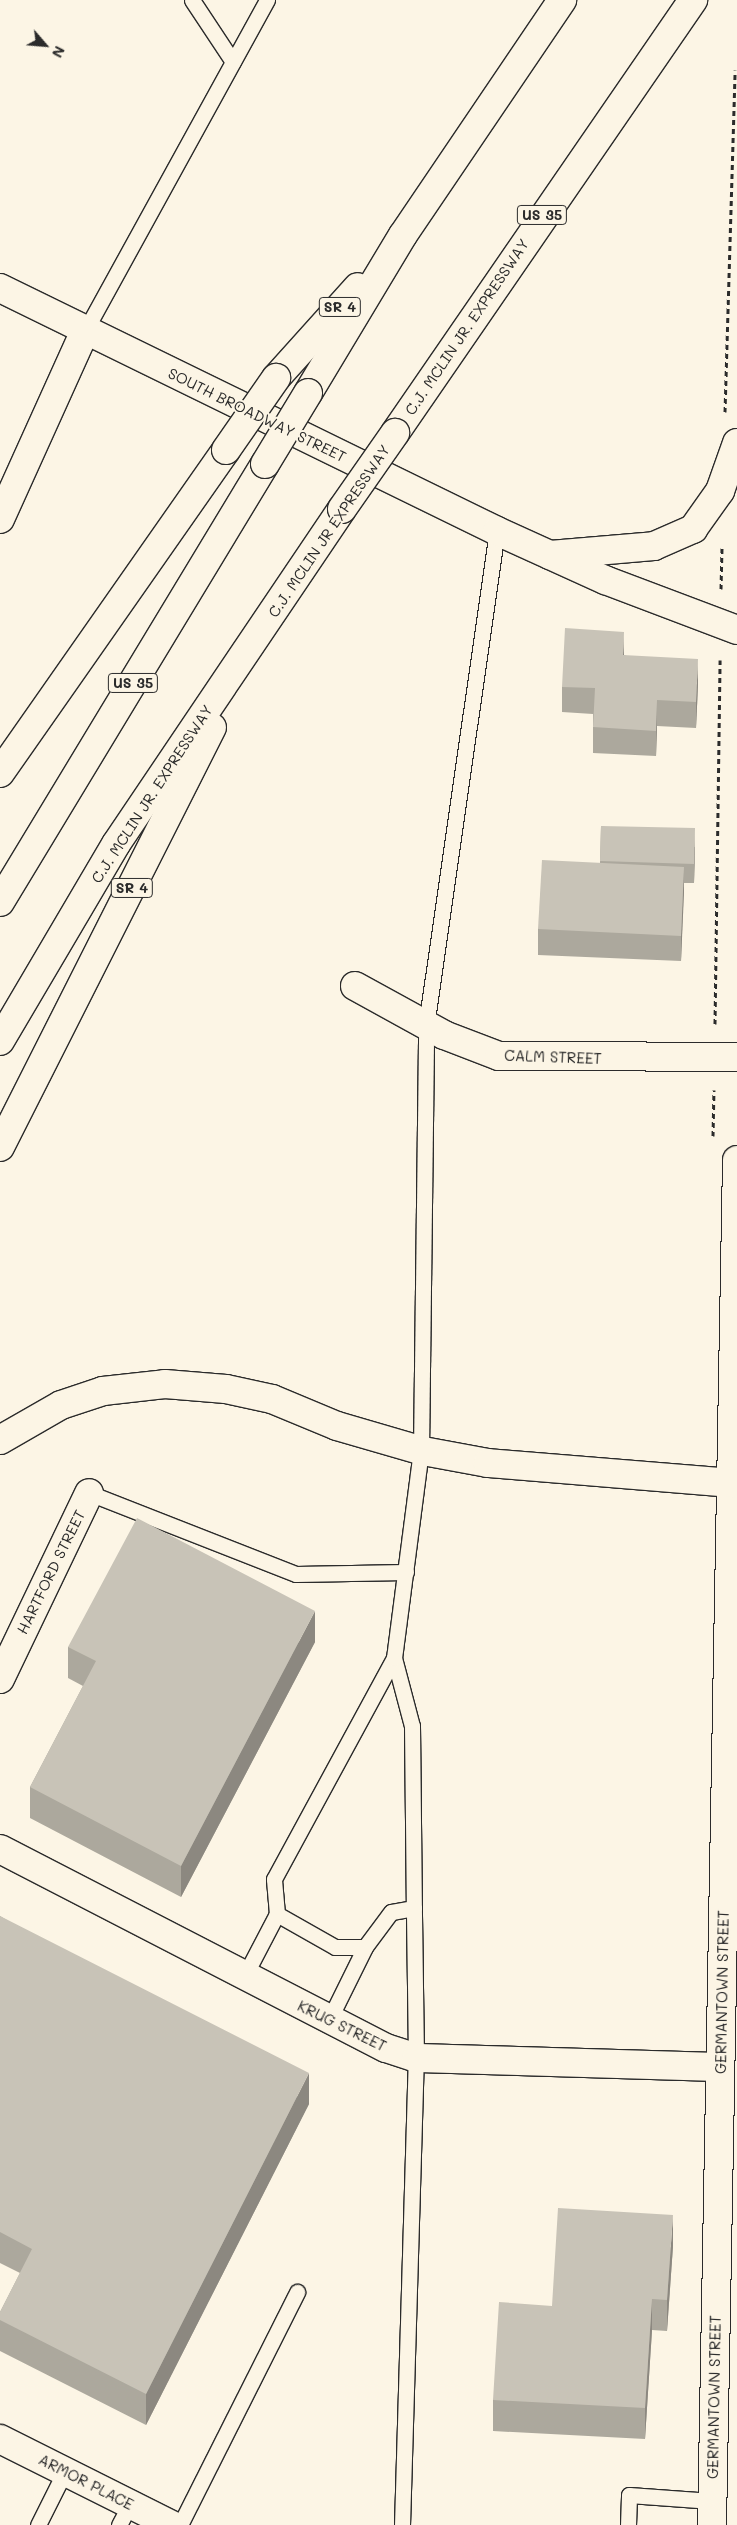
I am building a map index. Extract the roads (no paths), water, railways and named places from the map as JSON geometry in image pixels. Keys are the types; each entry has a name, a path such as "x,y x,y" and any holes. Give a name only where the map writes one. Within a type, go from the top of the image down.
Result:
{"main road":[{"name":"US 35","path":"0,902 403,235 562,0"},
{"name":"C.J. MCLIN JR. EXPRESSWAY","path":"395,433 693,0"},
{"name":"SR 4","path":"0,773 276,378 403,235"},
{"name":"SOUTH BROADWAY STREET","path":"0,288 497,531 550,555 737,630"},
{"path":"0,519 85,331"},
{"name":"C.J. MCLIN JR EXPRESSWAY","path":"262,628 395,433"},
{"path":"550,555 654,546 693,529 720,491 737,443"},
{"name":"SR 4","path":"0,1147 262,628"},
{"name":"C.J. MCLIN JR. EXPRESSWAY","path":"0,1041 116,844 262,628"},
{"name":"CALM STREET","path":"355,986 426,1026 499,1056 737,1057"},
{"name":"GERMANTOWN STREET","path":"712,2513 720,2067 735,1485 737,1160"},
{"path":"0,1440 61,1405 103,1391 165,1384 226,1389 272,1399 337,1426 422,1451 488,1463 735,1485"},
{"name":"HARTFORD STREET","path":"0,1679 89,1493"},
{"name":"KRUG STREET","path":"0,1849 329,2020 386,2048 416,2058 720,2067"},
{"name":"ARMOR PLACE","path":"0,2439 65,2472 124,2514 167,2523"}],"lane":[{"path":"192,0 233,62"},
{"path":"85,331 267,0"},
{"path":"244,1977 277,1914 274,1879 394,1658 422,1451 426,1026 497,531"},
{"path":"89,1493 296,1574 406,1572"},
{"path":"394,1658 412,1726 416,2058 402,2525"},
{"path":"329,2020 365,1947 391,1912 414,1908"},
{"path":"277,1914 335,1947 365,1947"},
{"path":"167,2523 297,2292"},
{"path":"38,2525 65,2472"},
{"path":"628,2525 629,2496 712,2513"}]}
